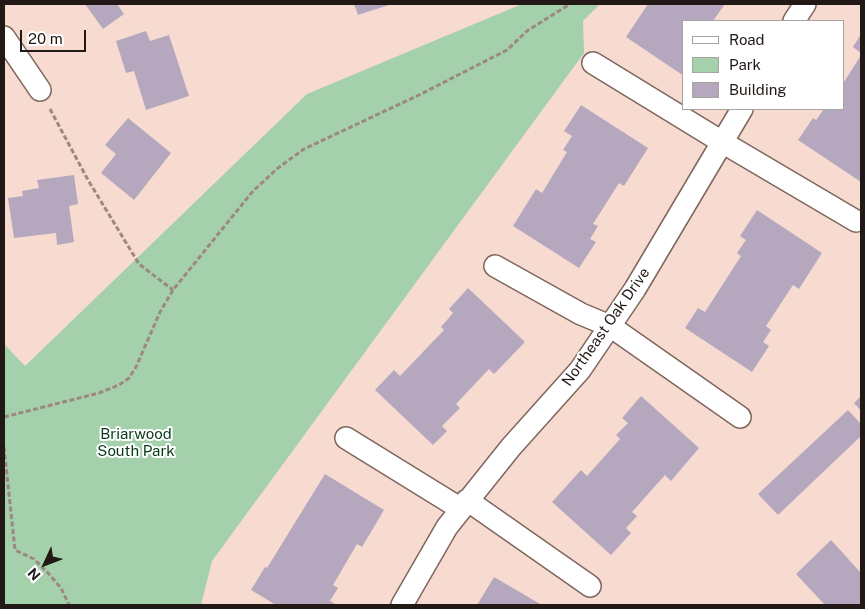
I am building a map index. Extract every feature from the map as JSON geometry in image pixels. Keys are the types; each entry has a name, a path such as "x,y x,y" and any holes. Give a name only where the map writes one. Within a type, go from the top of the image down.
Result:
{"street":[{"path":"795,20 805,4"},
{"path":"4,37 40,90"},
{"path":"593,63 722,142 856,220"},
{"name":"Northeast Oak Drive","path":"402,605 446,527 511,447 580,370 635,289 741,110"},
{"path":"495,266 581,314 610,326 740,417"},
{"path":"346,438 464,504 590,586"}],"path":[{"path":"4,417 99,393 119,385 129,378 160,312 173,290 253,191 278,168 304,149 507,50 527,30 570,4"},
{"path":"40,90 88,180 138,264 173,290"},
{"path":"4,447 15,550 34,559 48,573 61,588 69,605"}],"green space":[{"name":"Briarwood South Park","path":"522,4 600,4 583,21 584,53 212,561 201,605 4,605 4,344 25,366 307,94"}],"building":[{"path":"85,4 117,4 124,14 103,29"},
{"path":"354,4 392,4 358,15"},
{"path":"648,4 725,4 714,20 682,20 682,75 626,37"},
{"path":"146,31 150,41 169,35 189,96 146,110 134,71 126,73 116,41"},
{"path":"861,34 861,53 853,47"},
{"path":"861,55 861,182 798,140 813,118 816,120 823,110 845,110 845,80"},
{"path":"581,105 648,148 624,186 619,183 593,224 598,226 590,239 596,242 579,268 513,226 536,189 542,193 567,152 563,150 572,136 564,131"},
{"path":"128,118 171,153 134,200 101,173 116,154 105,145"},
{"path":"74,175 78,204 69,206 74,242 57,245 56,233 14,238 8,198 23,196 22,191 39,188 37,180"},
{"path":"757,210 822,253 799,289 793,285 766,326 771,330 763,342 769,346 752,372 685,328 698,308 705,312 741,256 737,253 746,240 740,236"},
{"path":"468,288 525,342 494,374 489,369 456,404 460,408 442,426 447,431 433,445 375,390 394,370 400,376 444,330 441,327 453,313 449,309"},
{"path":"641,396 699,448 671,481 665,475 632,512 637,516 626,528 631,533 611,555 552,502 581,470 587,476 620,439 616,435 628,423 622,418"},
{"path":"861,396 861,411 854,403"},
{"path":"848,410 861,424 861,436 778,515 758,494"},
{"path":"325,474 384,510 362,547 357,544 333,585 338,588 330,601 337,605 276,605 251,590 265,567 267,568"},
{"path":"831,540 861,573 861,605 825,605 796,574"},
{"path":"494,577 542,605 477,605"}]}
